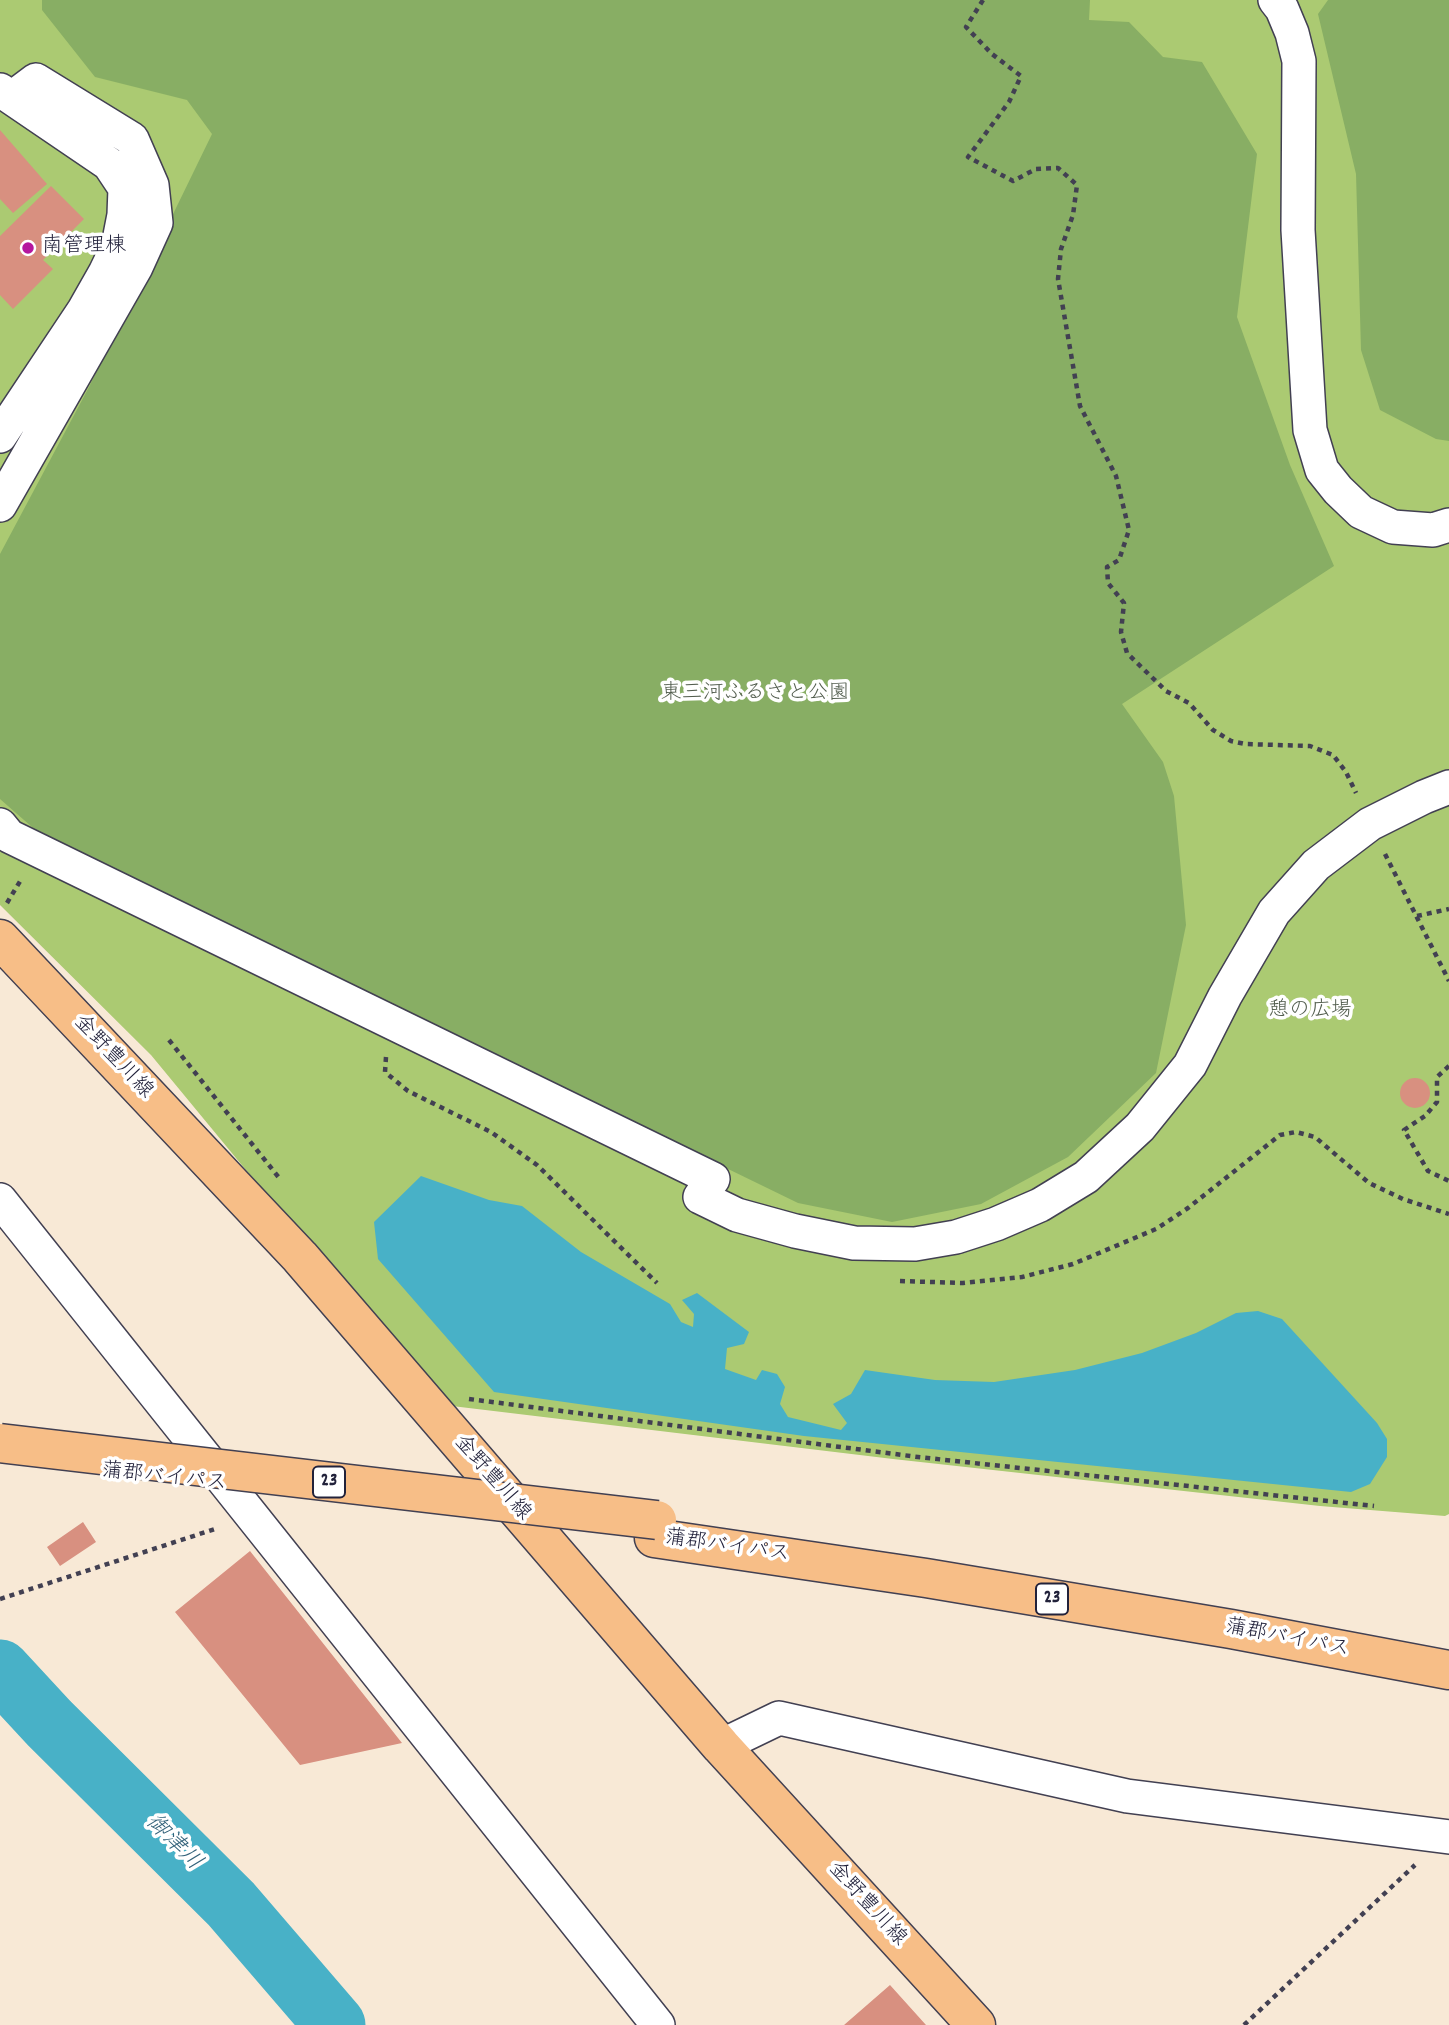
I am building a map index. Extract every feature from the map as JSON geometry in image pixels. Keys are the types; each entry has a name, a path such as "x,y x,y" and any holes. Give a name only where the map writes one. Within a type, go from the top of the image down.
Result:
{"main road":[{"name":"金野豊川線","path":"0,939 300,1257 721,1746 976,2025"},
{"name":"蒲郡バイパス","path":"0,1443 1171,1595 1449,1648"},
{"name":"蒲郡バイパス","path":"0,1461 412,1506 655,1529 1231,1629 1449,1670"}],"street":[{"path":"1275,0 1282,9 1292,33 1299,61 1298,230 1310,430 1322,470 1361,512 1393,527 1433,530 1449,526"},
{"path":"0,505 136,267 156,223 152,185 132,139 36,80 6,94"},
{"path":"0,436 84,310 118,246 124,215 125,188 109,164 6,94"},
{"path":"0,825 9,836 713,1179 700,1197 737,1215 854,1243 915,1244 956,1237 996,1224 1040,1205 1086,1177 1140,1127 1190,1065 1274,912 1316,864 1370,824 1423,797 1449,788"},
{"path":"0,1200 658,2025"},
{"path":"721,1746 779,1718 1127,1796 1447,1837"}],"path":[{"path":"983,0 966,27 992,54 1021,76 1009,102 968,157 1013,181 1036,169 1058,168 1077,185 1073,215 1061,249 1058,279 1080,406 1116,476 1129,530 1119,560 1107,568 1108,583 1124,603 1121,632 1127,653 1166,691 1189,703 1213,730 1231,741 1245,744 1310,746 1333,755 1346,772 1449,981"},
{"path":"0,912 14,894 23,876"},
{"path":"1417,916 1449,909"},
{"path":"169,1040 281,1181"},
{"path":"386,1046 385,1072 408,1091 491,1132 537,1165 657,1283"},
{"path":"1449,1066 1437,1077 1437,1102 1425,1116 1404,1129 1428,1171 1449,1181"},
{"path":"887,1279 963,1283 1022,1277 1073,1264 1156,1229 1188,1208 1280,1135 1296,1132 1315,1137 1369,1182 1403,1199 1449,1214"},
{"path":"463,1398 918,1457 1374,1506"},
{"path":"0,1599 252,1517"},
{"path":"1244,2025 1447,1837"}],"green space":[{"name":"東三河ふるさと公園","path":"0,0 1449,0 1449,1514 1445,1516 1320,1506 893,1459 452,1406 283,1215 151,1055 0,905"},
{"name":"東三河ふるさと公園","path":"42,0 1090,0 1089,20 1129,22 1163,57 1202,62 1257,154 1237,317 1290,465 1334,566 1122,704 1163,762 1174,796 1186,925 1156,1073 1068,1157 981,1204 892,1222 798,1203 40,834 0,799 0,554 89,387 212,134 187,100 95,77 42,10"},
{"path":"1328,0 1449,0 1449,441 1436,439 1380,410 1361,350 1356,174 1318,14"}],"water":[{"path":"421,1176 489,1200 522,1206 581,1252 670,1304 681,1322 693,1327 694,1314 682,1300 697,1293 749,1332 744,1344 727,1348 725,1369 756,1380 762,1370 777,1374 785,1387 780,1404 788,1417 841,1430 847,1423 833,1404 851,1394 865,1370 935,1380 994,1382 1075,1370 1142,1353 1196,1333 1236,1313 1258,1311 1282,1319 1377,1423 1387,1439 1387,1457 1370,1484 1351,1492 804,1436 494,1392 378,1259 374,1222"}],"building":[{"path":"0,130 47,184 13,213 0,199"},
{"name":"南管理棟","path":"51,186 84,219 43,260 53,269 13,309 0,295 0,236"},
{"path":"1415,1078 1426,1082 1430,1093 1426,1104 1415,1108 1404,1104 1400,1093 1404,1082"},
{"path":"83,1522 96,1542 60,1566 47,1547"},
{"path":"250,1551 402,1743 300,1765 175,1612"},
{"path":"890,1985 926,2025 844,2025"}],"waterway":[{"name":"御津川","path":"0,1670 49,1723 231,1904 335,2025"}],"place":[{"name":"南管理棟","path":"28,248"}],"park label":[{"name":"憩の広場","path":"1310,1012"}]}
